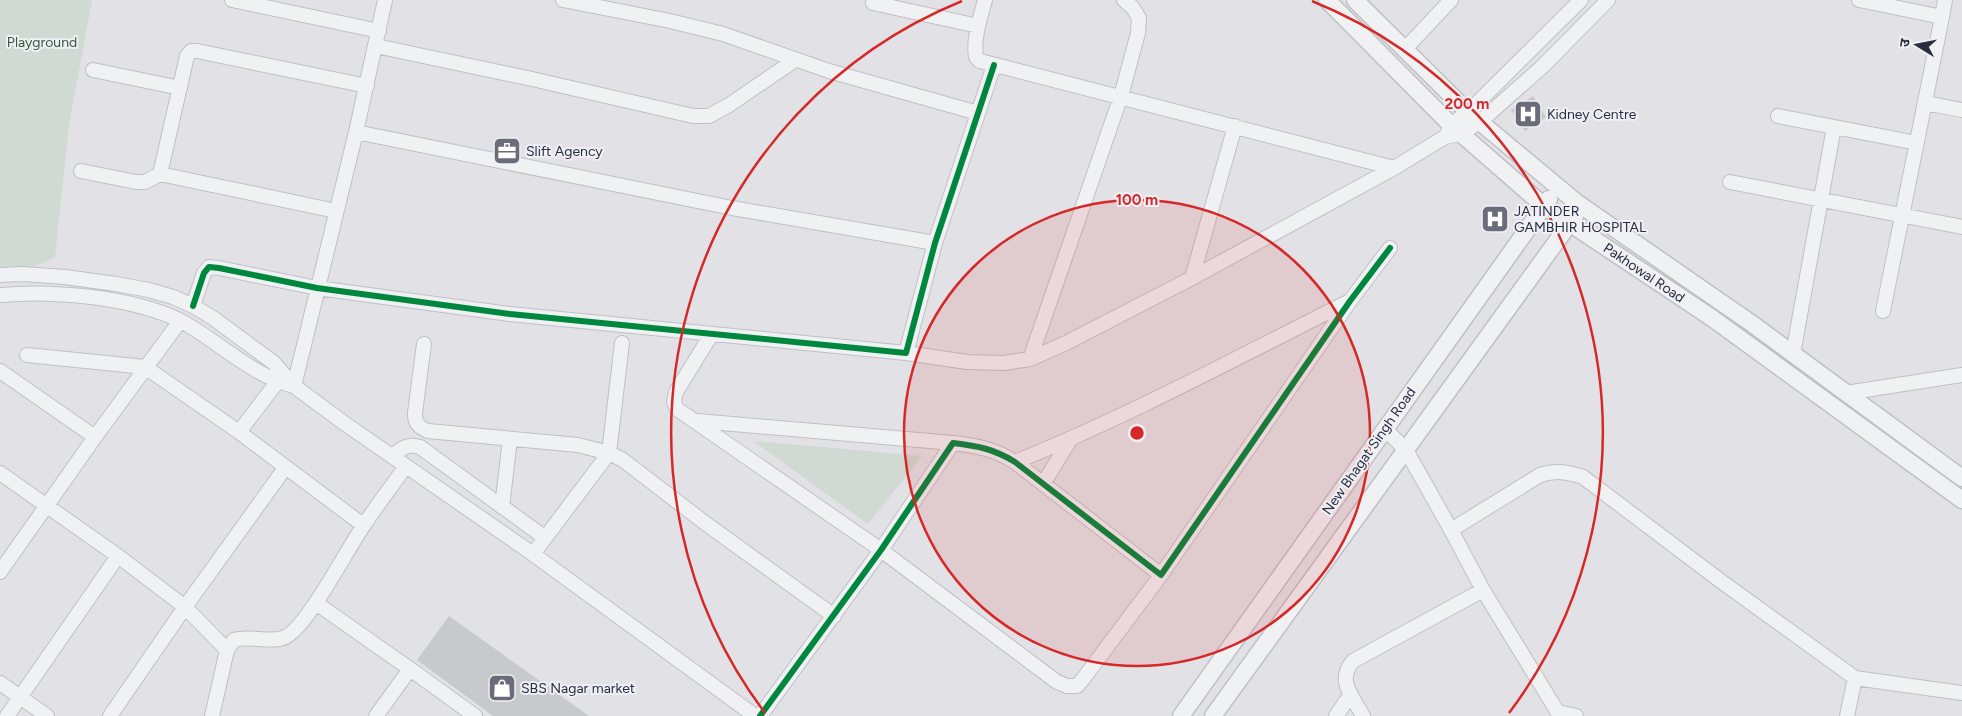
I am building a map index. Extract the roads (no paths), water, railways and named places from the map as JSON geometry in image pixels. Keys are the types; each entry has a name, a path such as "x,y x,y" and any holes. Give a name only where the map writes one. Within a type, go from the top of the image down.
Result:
{"street":[{"path":"232,0 379,31"},
{"path":"294,386 367,86 385,0"},
{"path":"564,0 670,21 723,34 794,60 978,114"},
{"path":"985,0 978,26 975,51 976,57 980,61 1394,168"},
{"path":"1030,359 1121,96 1138,32 1139,18 1133,8 1124,0"},
{"name":"Pakhowal Road","path":"1327,0 1452,132 1544,206 1712,318 1962,500"},
{"name":"Pakhowal Road","path":"1355,0 1474,117 1583,207 1793,354 1962,478"},
{"path":"1404,50 1451,0"},
{"path":"1474,117 1581,0"},
{"path":"193,306 204,273 209,267 317,288 510,314 906,353 967,362 1004,363 1030,359 1066,343 1192,278 1394,168 1452,132 1544,66 1608,0"},
{"path":"1859,0 1942,17"},
{"path":"1883,311 1945,0"},
{"path":"873,3 978,26"},
{"path":"376,46 532,79 692,116 709,116 729,106 794,60"},
{"path":"160,174 186,56 191,52 197,51 367,86"},
{"path":"906,353 935,243 994,65"},
{"path":"92,70 180,88"},
{"path":"1925,103 1962,110"},
{"path":"1778,116 1917,143"},
{"path":"1192,278 1235,126"},
{"path":"1793,354 1834,127"},
{"path":"356,132 732,208 935,243"},
{"path":"81,171 136,182 145,182 160,174 336,211"},
{"path":"1730,182 1962,228"},
{"name":"New Bhagat Singh Road","path":"1181,716 1558,187"},
{"name":"New Bhagat Singh Road","path":"1213,716 1583,207"},
{"path":"711,335 676,392 674,402 677,409 697,421 881,550 1056,682 1067,686 1076,686 1161,575 1350,301 1390,248"},
{"path":"0,275 23,274 65,277 116,284 148,290 193,306 213,318 274,363 294,386 533,554 755,716"},
{"path":"0,294 30,293 111,300 144,308 180,321 268,377 294,386"},
{"path":"1015,462 1070,440 1350,301"},
{"path":"0,572 180,321"},
{"path":"533,554 609,453 622,343"},
{"path":"424,344 415,412 415,421 419,428 428,431 578,445 609,453 623,460 705,523 834,616"},
{"path":"27,355 145,368 239,432 363,526"},
{"path":"0,371 95,437"},
{"path":"1846,393 1962,375"},
{"path":"239,432 278,381"},
{"path":"697,421 977,446 999,452 1015,462 1161,575"},
{"path":"1385,429 1406,450 1483,590 1559,714 1576,716"},
{"path":"502,506 510,439"},
{"path":"1043,484 1070,440"},
{"path":"760,716 881,550 953,444"},
{"path":"392,456 404,447 412,445 420,448 544,537"},
{"path":"212,716 227,650 234,640 242,637 283,638 292,634 316,602 363,526 406,466"},
{"path":"110,716 185,607 285,468"},
{"path":"1451,530 1540,475 1554,471 1569,472 1583,477 1722,582 1855,678 1962,692"},
{"path":"0,473 118,556 185,607 227,650"},
{"path":"7,716 118,556"},
{"path":"1363,716 1346,685 1347,668 1353,661 1483,590"},
{"path":"316,602 475,716"},
{"path":"376,716 410,668"},
{"path":"1847,716 1855,678"},
{"path":"0,683 47,716"},
{"path":"1336,716 1351,694"}],"place":[{"name":"Kidney Centre","path":"1528,114"},
{"name":"Slift Agency","path":"507,151"},
{"name":"JATINDER GAMBHIR HOSPITAL","path":"1495,219"},
{"name":"SBS Nagar market","path":"502,688"}],"park label":[{"name":"Playground","path":"42,42"}]}
